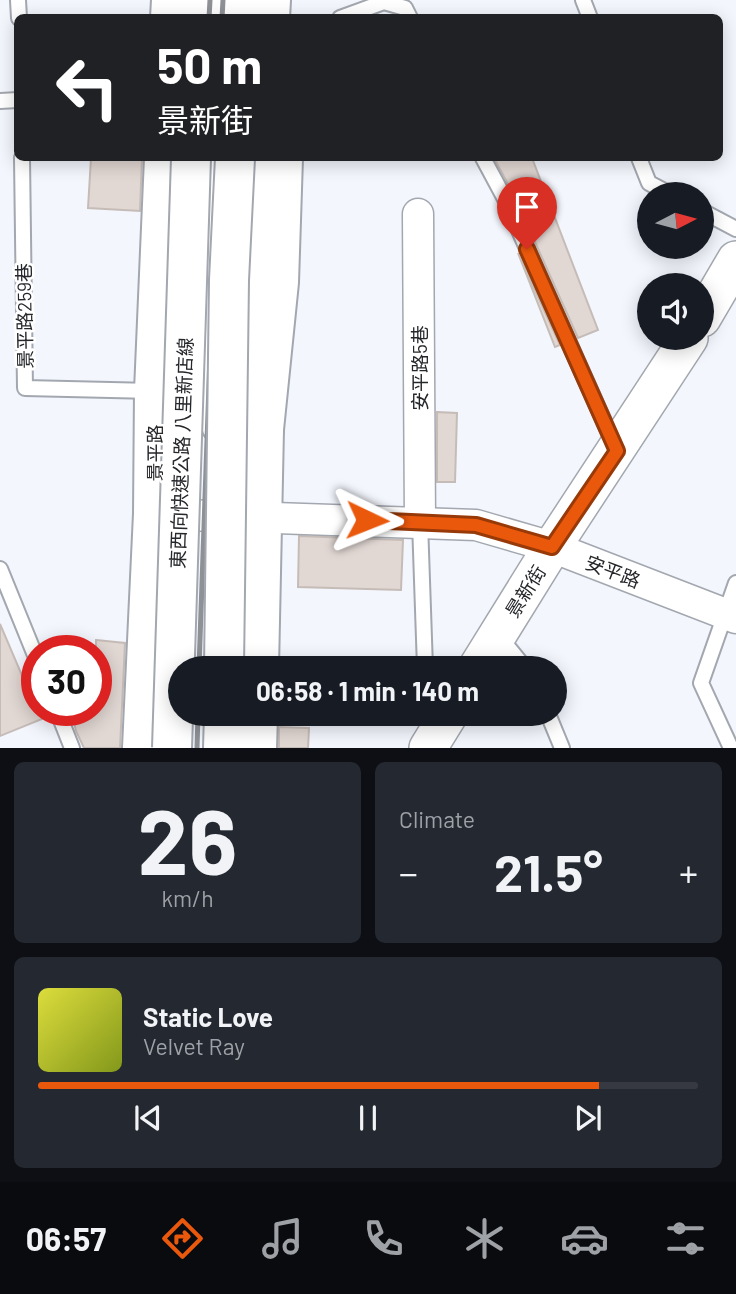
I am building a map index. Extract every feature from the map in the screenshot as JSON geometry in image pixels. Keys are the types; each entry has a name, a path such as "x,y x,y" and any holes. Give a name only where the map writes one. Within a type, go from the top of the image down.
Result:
{"main road":[{"name":"景平路","path":"142,748 153,514 154,391 164,161"},
{"name":"東西向快速公路 八里新店線","path":"173,748 191,161"},
{"path":"212,161 204,352 217,417 261,516"},
{"path":"224,656 229,280 235,161"},
{"path":"264,161 259,283 264,429"},
{"path":"259,656 264,429 279,282 283,161"},
{"path":"223,748 224,726"},
{"path":"257,748 258,726"}],"street":[{"name":"安平路5巷","path":"418,214 420,522"},
{"path":"714,297 736,260"},
{"name":"景新街","path":"485,656 552,547 681,350"},
{"name":"安平路","path":"153,514 476,525 552,547 730,616"}],"lane":[{"path":"351,14 384,2 405,8 408,14"},
{"name":"景平路259巷","path":"22,161 25,388 154,391"},
{"path":"485,161 505,199 617,451"},
{"path":"640,161 649,182"},
{"path":"714,217 736,229"},
{"path":"420,522 425,656"},
{"path":"0,569 27,635"},
{"path":"731,748 701,683 730,616 736,583"},
{"path":"498,635 515,656"},
{"path":"63,726 72,748"},
{"path":"553,726 562,748"}],"building":[{"path":"91,161 142,161 140,211 88,208"},
{"path":"496,161 533,161 598,330 578,338 514,195"},
{"path":"518,253 560,345 555,347"},
{"path":"437,412 457,413 455,482 437,482"},
{"path":"299,536 403,540 401,590 298,587"},
{"path":"0,624 21,673 21,726 25,726 0,736"},
{"path":"112,642 125,643 120,748 84,748 75,726 112,726"},
{"path":"279,727 309,728 308,748 279,748"}],"railway":[{"path":"209,14 210,0"},
{"path":"222,14 223,0"},
{"path":"185,656 203,161"},
{"path":"199,656 217,161"},
{"path":"183,748 184,726"},
{"path":"197,748 198,726"}],"route":[{"path":"367,520 476,525 552,547 617,451 527,249"}]}
